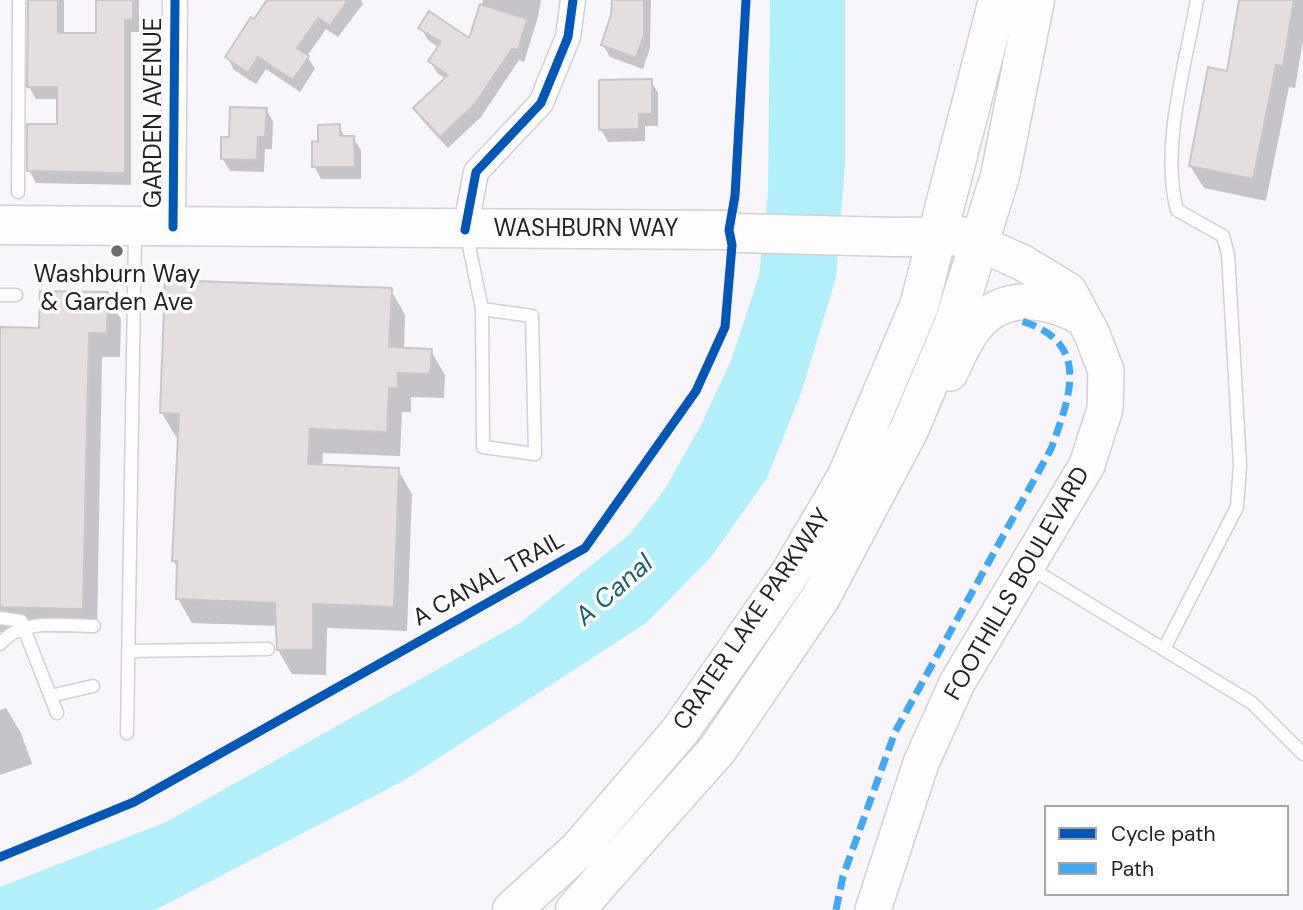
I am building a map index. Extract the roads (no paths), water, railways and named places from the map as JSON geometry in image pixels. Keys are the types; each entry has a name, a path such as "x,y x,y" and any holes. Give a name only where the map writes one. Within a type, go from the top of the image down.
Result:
{"main road":[{"name":"CRATER LAKE PARKWAY","path":"575,910 718,749 821,597 909,430 954,323 959,238 998,0"},
{"name":"CRATER LAKE PARKWAY","path":"512,910 578,850 680,731 789,575 846,476 919,306 1000,176 1035,0"},
{"name":"WASHBURN WAY","path":"0,225 716,230 737,233 959,238"},
{"name":"FOOTHILLS BOULEVARD","path":"873,910 921,763 957,683 1087,465 1105,409 1106,371 1069,291 1023,263 959,238"},
{"path":"893,461 927,421 964,342 977,323 1006,303 1024,301 1068,310 1084,319"}],"street":[{"name":"GARDEN AVENUE","path":"173,227 175,0"},
{"path":"465,230 476,172 541,103 568,37 573,0"}],"lane":[{"path":"18,192 19,0"},
{"path":"1164,649 1237,507 1240,465 1228,254 1223,236 1177,210 1171,189 1174,122 1198,0"},
{"path":"127,733 135,227"},
{"path":"465,230 482,310 483,447 535,454 532,316 482,310"},
{"path":"0,295 16,295"},
{"path":"1027,566 1252,703 1303,754"},
{"path":"0,618 18,618 57,713"},
{"path":"0,644 9,634 34,625 94,626"},
{"path":"128,651 268,649"},
{"path":"50,696 93,685"}],"water":[{"name":"A Canal","path":"770,0 845,0 845,164 836,278 801,393 767,478 711,557 646,623 403,781 155,910 0,910 0,887 166,822 520,623 630,534 665,489 702,423 732,358 759,275 768,194"}],"place":[{"name":"Washburn Way & Garden Ave","path":"117,251"}]}
